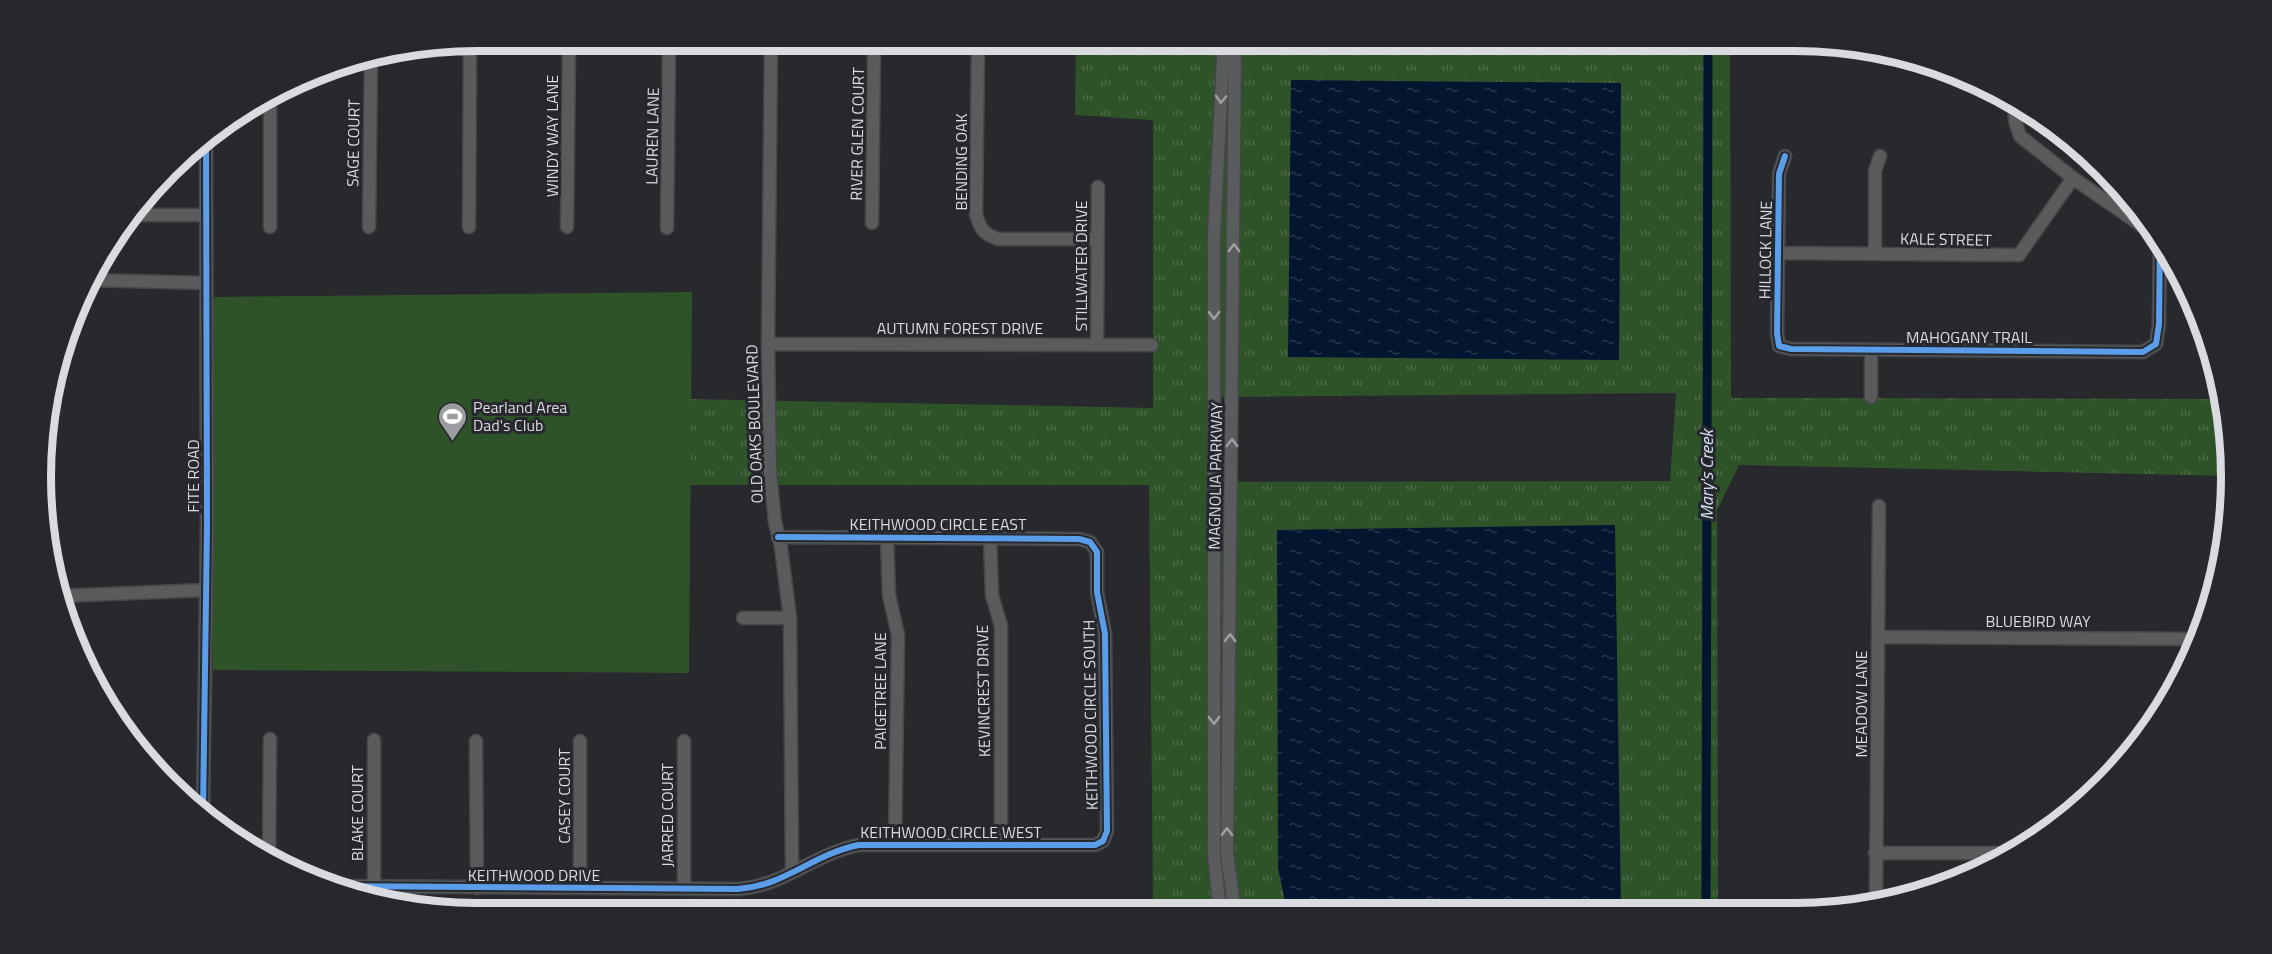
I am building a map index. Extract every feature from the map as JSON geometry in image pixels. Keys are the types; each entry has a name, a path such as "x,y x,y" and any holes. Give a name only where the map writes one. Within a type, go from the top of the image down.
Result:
{"street":[{"path":"469,227 470,51"},
{"name":"WINDY WAY LANE","path":"567,227 569,51"},
{"name":"LAUREN LANE","path":"667,228 669,51"},
{"name":"OLD OAKS BOULEVARD","path":"771,51 768,344 771,495 781,547 790,618 792,872"},
{"name":"RIVER GLEN COURT","path":"872,223 874,51"},
{"name":"BENDING OAK","path":"978,51 976,214 979,227 987,235 998,239 1097,238"},
{"name":"MAGNOLIA PARKWAY","path":"1219,903 1214,854 1214,235 1223,51"},
{"name":"MAGNOLIA PARKWAY","path":"1234,903 1227,854 1235,51"},
{"name":"SAGE COURT","path":"369,227 370,65"},
{"path":"270,105 270,227"},
{"path":"2015,112 2020,136 2073,178 2135,221"},
{"name":"FITE ROAD","path":"203,803 206,590 206,149"},
{"name":"HILLOCK LANE","path":"1779,345 1779,174 1785,156"},
{"path":"1875,254 1875,171 1880,156"},
{"name":"KALE STREET","path":"1778,253 2019,255 2073,178"},
{"name":"STILLWATER DRIVE","path":"1097,344 1098,187"},
{"path":"141,215 206,215"},
{"name":"MAHOGANY TRAIL","path":"1779,345 1791,349 2143,352 2156,344 2159,324 2160,257"},
{"path":"100,280 206,283"},
{"name":"AUTUMN FOREST DRIVE","path":"768,344 1152,345"},
{"path":"1214,344 1233,345"},
{"path":"1871,350 1871,397"},
{"path":"1214,502 1231,502"},
{"name":"MEADOW LANE","path":"1876,895 1879,506"},
{"name":"KEITHWOOD CIRCLE EAST","path":"778,537 1079,539 1090,542 1095,548"},
{"name":"PAIGETREE LANE","path":"887,538 889,595 898,635 896,844"},
{"name":"KEVINCREST DRIVE","path":"990,538 992,595 1001,626 1001,845"},
{"name":"KEITHWOOD CIRCLE SOUTH","path":"1095,548 1097,592 1105,634 1107,831 1101,843"},
{"path":"69,596 206,590"},
{"path":"743,618 790,618"},
{"name":"BLUEBIRD WAY","path":"1878,637 2189,639"},
{"path":"269,849 270,739"},
{"name":"BLAKE COURT","path":"374,740 374,887"},
{"path":"476,741 477,888"},
{"name":"CASEY COURT","path":"580,741 580,888"},
{"name":"JARRED COURT","path":"684,741 684,889"},
{"name":"KEITHWOOD CIRCLE WEST","path":"738,889 766,885 827,854 860,845 1095,845 1101,843"},
{"path":"1875,853 1995,853"},
{"path":"1215,871 1229,869"},
{"name":"KEITHWOOD DRIVE","path":"363,887 738,889"}],"green space":[{"path":"1076,51 1730,51 1731,398 2214,399 2221,476 1739,465 1717,510 1718,903 739,903 739,899 1153,901 1149,485 690,485 691,399 1153,408 1153,120 1075,115","holes":["1676,393 1670,481 1207,482 1209,397"]},
{"name":"Pearland Area Dad's Club","path":"692,292 689,673 213,670 213,297"}],"water":[{"path":"1291,80 1621,83 1619,360 1288,357"},
{"path":"1615,525 1621,903 1285,903 1278,868 1277,530"}],"waterway":[{"name":"Mary's Creek","path":"1706,903 1708,51"}],"cycle path":[{"path":"203,803 207,527 206,149"},
{"path":"1785,156 1779,174 1777,333 1779,346 1791,349 2143,352 2156,344 2159,324 2160,257"},
{"path":"361,886 738,889 770,882 827,855 859,845 1095,845 1103,841 1107,831 1105,634 1097,592 1097,552 1090,542 1079,539 778,537"}],"place":[{"name":"Pearland Area Dad's Club","path":"452,442"}]}
